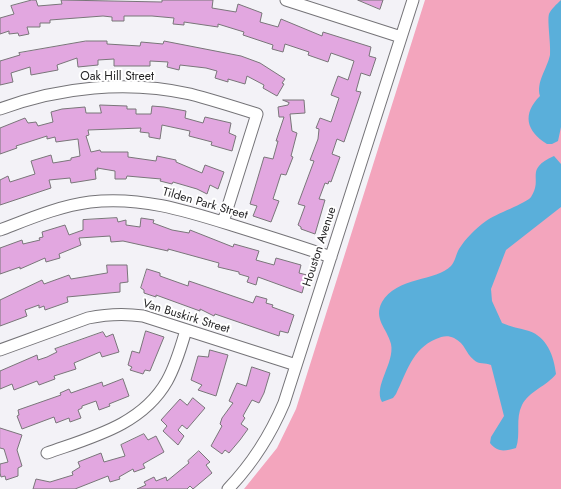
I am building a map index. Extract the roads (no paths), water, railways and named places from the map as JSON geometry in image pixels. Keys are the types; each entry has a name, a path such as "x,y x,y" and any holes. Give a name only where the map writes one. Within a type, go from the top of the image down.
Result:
{"street":[{"path":"289,0 401,37"},
{"name":"Houston Avenue","path":"228,489 253,461 266,442 284,403 413,0"},
{"name":"Oak Hill Street","path":"0,109 40,96 72,90 129,87 189,94 257,114 223,222"},
{"name":"Tilden Park Street","path":"0,230 51,211 82,204 106,201 153,203 223,222 331,257"},
{"name":"Van Buskirk Street","path":"0,350 88,318 108,314 126,314 143,316 296,365"},
{"path":"47,453 120,426 145,409 157,396 167,381 174,366 186,330"}],"water":[{"path":"561,0 561,127 558,141 552,144 547,144 535,134 531,128 529,116 534,103 540,96 539,86 550,55 549,14"},
{"path":"554,156 561,164 561,207 506,250 491,289 492,301 502,323 529,331 541,338 545,342 551,354 555,367 556,374 548,382 533,392 522,405 519,416 516,448 499,450 490,443 491,437 504,416 491,365 476,362 458,340 450,336 438,338 428,343 421,349 411,362 396,394 393,398 382,402 380,389 390,359 391,344 380,319 379,313 382,302 388,294 397,288 445,271 451,266 462,245 478,227 490,218 524,202 531,197 536,185 536,175 539,166"}]}
